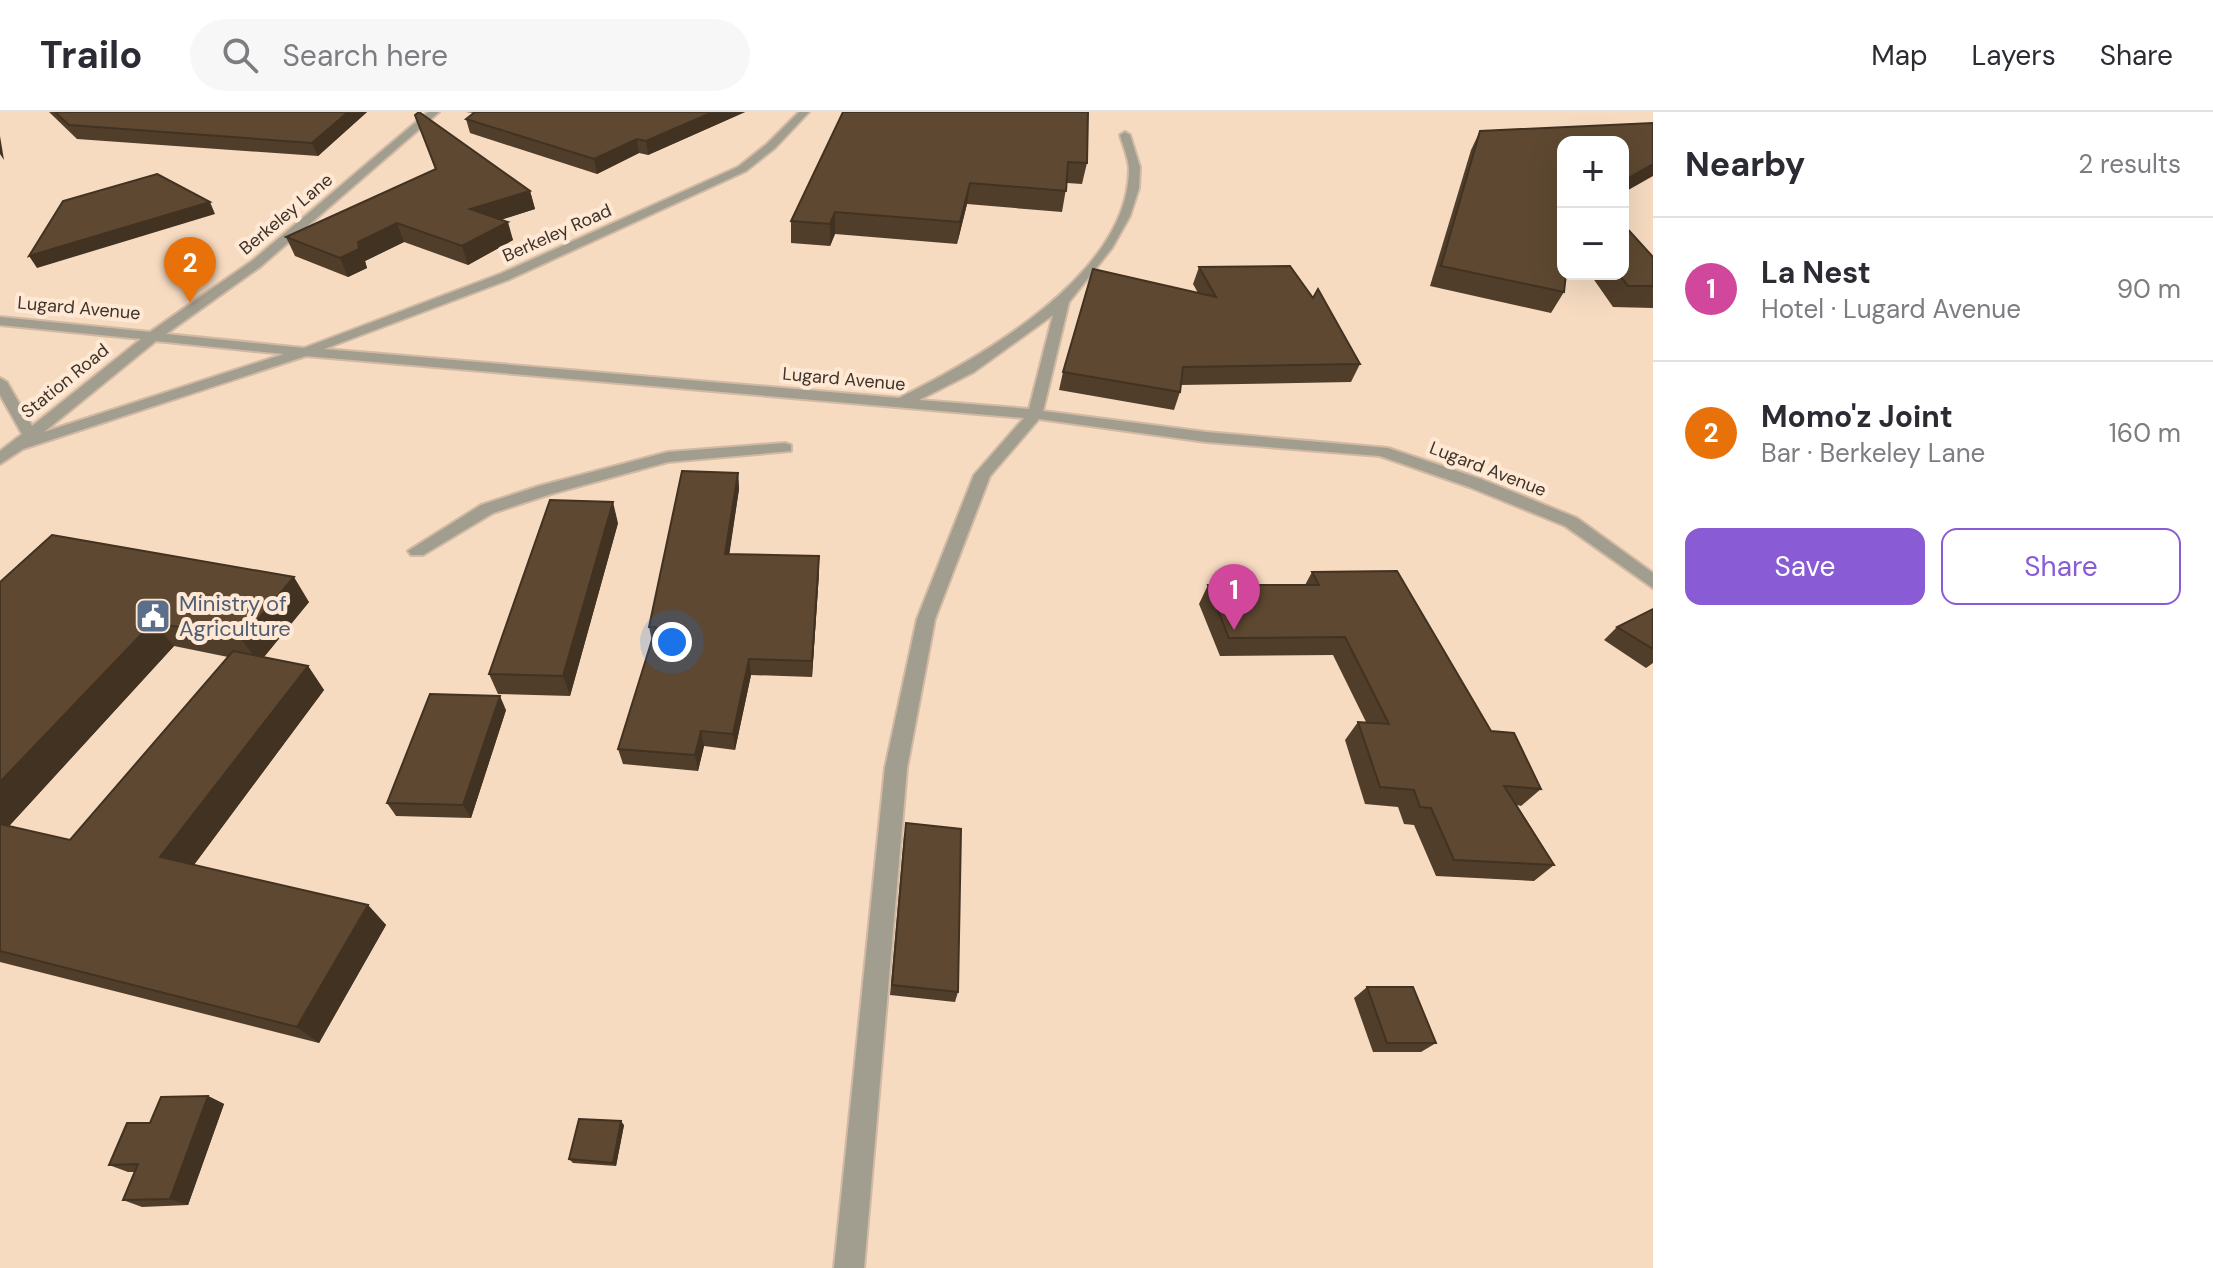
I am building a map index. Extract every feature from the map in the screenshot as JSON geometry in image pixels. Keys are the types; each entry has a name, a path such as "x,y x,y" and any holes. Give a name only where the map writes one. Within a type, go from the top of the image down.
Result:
{"street":[{"name":"Berkeley Lane","path":"155,335 256,264 434,112"},
{"name":"Berkeley Road","path":"24,440 305,352 504,277 742,169 771,146 804,112"},
{"path":"899,404 969,369 1063,302 1108,245 1124,216 1135,167 1125,135"},
{"path":"849,1268 896,768 926,619 982,475 1035,414 1063,302"},
{"name":"Lugard Avenue","path":"0,321 305,352 1035,414 1206,437 1382,451 1475,483 1571,522 1653,582"},
{"name":"Station Road","path":"0,459 155,335"},
{"path":"0,382 24,440"},
{"path":"417,551 487,509 545,490 668,457 785,448"}],"building":[{"path":"55,112 348,112 312,143 69,125"},
{"path":"419,112 530,191 470,209 508,222 462,246 397,223 358,242 359,249 340,258 286,237 436,169 415,115"},
{"path":"475,112 713,112 646,141 637,139 594,159 466,119"},
{"path":"843,112 1088,112 1087,163 1068,162 1066,191 970,183 960,222 835,212 830,224 791,221"},
{"path":"1653,123 1653,164 1629,178 1629,136 1557,136 1557,280 1565,280 1564,292 1441,266 1480,131"},
{"path":"157,174 210,202 29,256 63,201"},
{"path":"1629,231 1653,257 1653,286 1628,286 1624,280 1629,280"},
{"path":"1290,266 1313,298 1318,289 1360,364 1183,367 1180,392 1063,372 1093,269 1216,297 1199,267"},
{"path":"682,471 738,473 725,554 819,556 812,661 749,659 733,734 701,731 695,755 618,749 656,627 649,627"},
{"path":"550,500 613,502 563,676 489,674"},
{"path":"52,535 294,577 241,639 153,622 0,782 0,582"},
{"path":"1397,571 1491,731 1514,733 1541,789 1504,786 1554,865 1454,860 1431,808 1420,807 1414,790 1380,787 1358,722 1389,724 1345,637 1229,638 1208,585 1319,585 1312,572"},
{"path":"1653,609 1653,649 1617,627"},
{"path":"233,651 308,666 160,857 368,905 297,1027 0,951 0,824 70,840"},
{"path":"430,694 500,696 463,805 387,803"},
{"path":"906,823 961,829 958,992 892,985"},
{"path":"1367,987 1413,987 1436,1043 1387,1043"},
{"path":"208,1096 170,1199 123,1200 138,1164 109,1165 127,1123 150,1123 161,1097"},
{"path":"579,1119 621,1121 613,1163 569,1159"}],"place":[{"name":"Momo'z Joint","path":"190,303"},
{"name":"Ministry of Agriculture","path":"153,616"},
{"name":"La Nest","path":"1234,630"}]}
